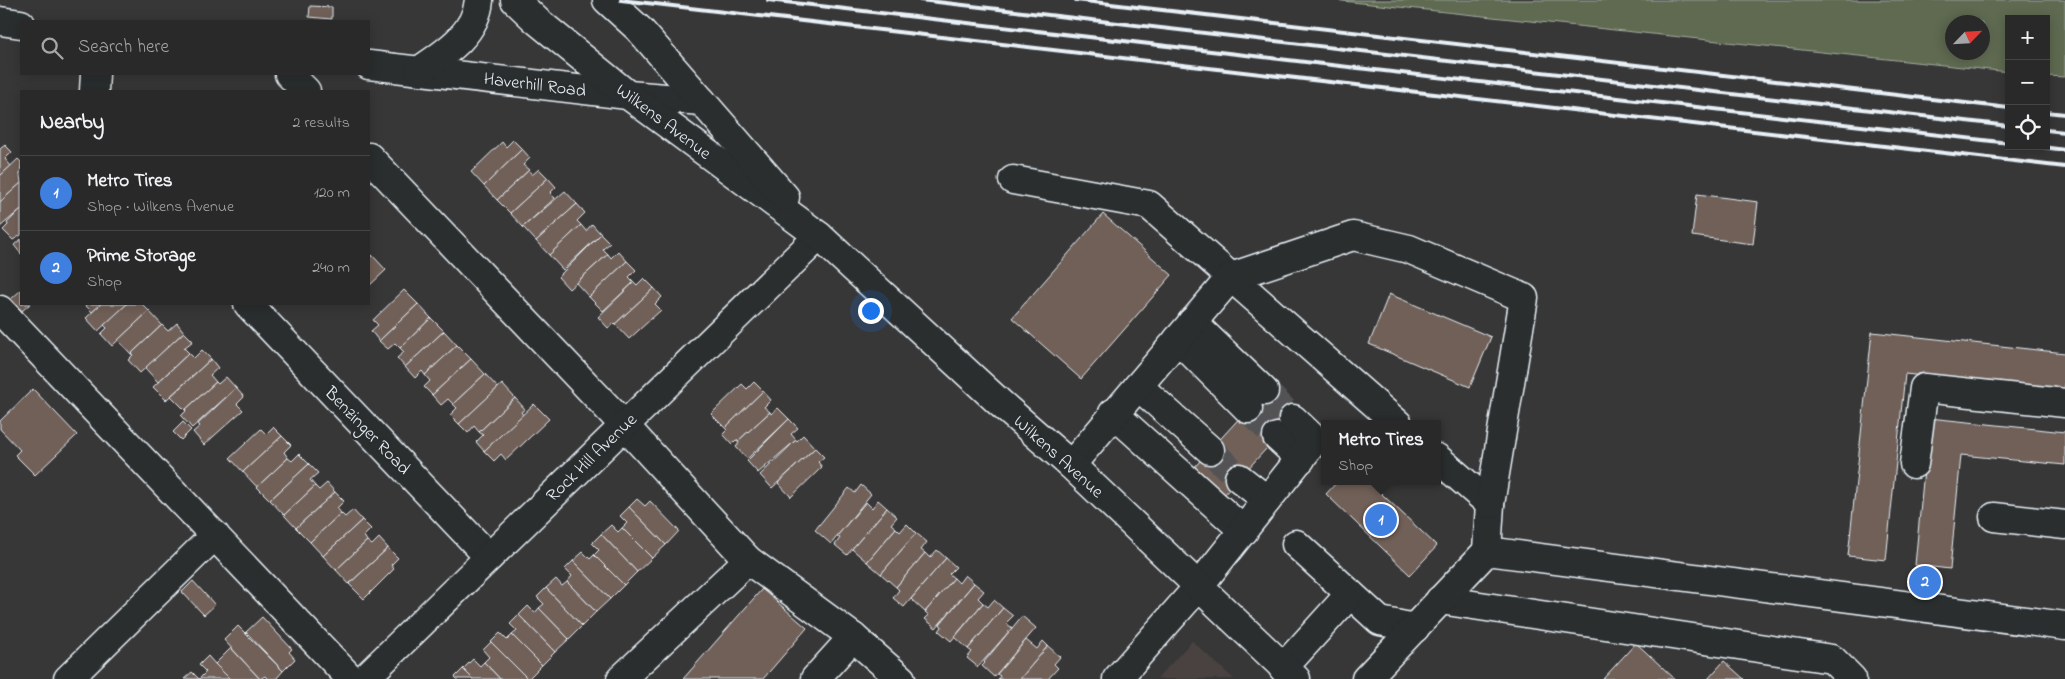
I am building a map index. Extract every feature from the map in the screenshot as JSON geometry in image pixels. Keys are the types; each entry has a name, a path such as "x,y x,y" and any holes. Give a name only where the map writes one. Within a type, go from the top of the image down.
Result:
{"street":[{"name":"Wilkens Avenue","path":"515,0 536,20 628,95 819,236 1070,465 1290,673"},
{"name":"Wilkens Avenue","path":"607,0 640,30 819,236"},
{"path":"420,70 454,47 470,25 478,4"},
{"path":"0,21 20,24"},
{"name":"Haverhill Road","path":"370,65 628,95 702,101"},
{"path":"94,90 95,75"},
{"path":"290,75 305,90"},
{"path":"370,158 624,425 748,560 853,637 901,679"},
{"path":"1013,180 1149,205 1393,420"},
{"name":"Rock Hill Avenue","path":"364,679 819,236"},
{"path":"1070,465 1231,277 1353,236 1409,249 1524,298 1490,504 1487,550 1366,679"},
{"name":"Benzinger Road","path":"249,305 488,557"},
{"path":"0,310 351,679"},
{"path":"1185,331 1256,400"},
{"path":"1138,386 1210,450"},
{"path":"1914,464 1924,388 2065,403"},
{"path":"1113,413 1244,531"},
{"path":"1117,679 1199,586 1315,440 1285,428"},
{"path":"1441,461 1490,504"},
{"path":"1239,478 1267,500"},
{"path":"1994,517 2065,525"},
{"path":"68,679 215,535"},
{"path":"1296,544 1380,621 1415,628"},
{"path":"1487,550 2065,626"},
{"path":"621,679 748,560"},
{"path":"1290,673 1350,594"},
{"path":"1440,600 1832,659 1852,679"},
{"path":"815,679 853,637"}],"shaded area":[{"path":"1192,641 1234,679 1157,679"}],"green space":[{"path":"1333,0 2065,0 2065,77 2050,76 2050,15 2005,15 2005,72"}],"building":[{"path":"310,6 332,7 332,19 309,17"},
{"path":"513,140 522,149 484,186 471,172 502,142 506,147"},
{"path":"5,145 12,152 5,159 11,166 0,176 0,149"},
{"path":"522,149 530,158 523,165 529,170 497,200 484,186"},
{"path":"18,159 20,161 20,184 0,202 0,176"},
{"path":"539,169 548,178 510,213 497,200 529,170 532,175"},
{"path":"548,178 556,187 550,193 555,198 523,227 510,213"},
{"path":"20,184 20,210 0,227 0,202"},
{"path":"565,191 577,204 536,241 523,227"},
{"path":"1697,194 1758,202 1753,244 1692,236"},
{"path":"577,204 585,213 577,221 581,225 549,255 536,241"},
{"path":"20,210 20,236 13,240 3,230 8,225 7,223"},
{"path":"1103,214 1172,275 1081,379 1012,318"},
{"path":"592,224 601,234 563,270 549,255 581,225 586,231"},
{"path":"601,234 610,243 603,249 608,254 569,289 558,277"},
{"path":"20,240 20,253 14,245"},
{"path":"618,251 627,261 589,297 576,283 608,254 611,258"},
{"path":"372,255 386,270 370,285 370,258"},
{"path":"627,261 636,270 629,277 634,282 603,311 589,297"},
{"path":"644,278 654,288 615,324 608,328 598,317 634,282 637,285"},
{"path":"654,288 662,297 655,304 661,310 629,339 615,324"},
{"path":"404,290 418,304 379,341 371,331 378,325 373,320"},
{"path":"20,291 20,305 29,305 22,311 11,299"},
{"path":"1389,294 1491,337 1470,387 1369,344"},
{"path":"418,304 431,318 400,348 395,343 388,349 379,341"},
{"path":"85,305 100,305 92,312"},
{"path":"100,305 126,305 98,331 86,318"},
{"path":"126,305 143,305 149,311 112,346 101,334 107,328 104,325"},
{"path":"149,311 162,325 131,354 118,340"},
{"path":"431,318 444,331 405,367 397,358 404,352 400,348"},
{"path":"177,323 184,332 140,373 128,360 133,355 131,354 162,325 168,331"},
{"path":"444,331 457,345 425,375 422,371 415,378 405,367"},
{"path":"184,332 193,341 184,348 189,353 158,382 145,368"},
{"path":"1872,332 2065,353 2065,391 1905,374 1886,560 1848,556"},
{"path":"457,345 471,359 432,395 424,387 430,381 425,375"},
{"path":"202,350 211,359 166,400 153,387 189,353 194,358"},
{"path":"211,359 218,368 210,375 216,382 185,410 171,396"},
{"path":"471,359 485,374 453,404 448,399 441,405 432,395"},
{"path":"485,374 498,388 459,424 450,415 457,408 453,404"},
{"path":"226,377 236,388 192,428 181,416 185,410 216,382 218,384"},
{"path":"754,382 763,391 725,428 711,414 742,384 747,389"},
{"path":"502,384 515,398 479,432 474,426 468,433 459,424"},
{"path":"1268,387 1298,414 1223,496 1190,472"},
{"path":"236,388 244,397 237,404 243,410 204,445 193,432 200,426 198,424"},
{"path":"33,389 77,435 35,475 15,455 20,450 0,429 0,421"},
{"path":"763,391 771,400 764,407 770,412 738,441 736,440 732,444 723,434 727,430 725,428"},
{"path":"515,398 525,409 521,412 523,415 484,451 476,442 483,435 479,432"},
{"path":"534,404 549,419 506,460 501,454 494,461 484,451"},
{"path":"778,408 789,419 747,459 736,447 739,443 738,441 770,412 771,414"},
{"path":"1929,418 2065,432 2065,465 1961,455 1950,569 1915,565"},
{"path":"789,419 798,428 791,434 796,440 758,473 747,461"},
{"path":"183,422 191,430 181,440 173,432"},
{"path":"273,427 282,436 243,472 230,458 261,429 266,434"},
{"path":"803,435 815,448 772,488 760,475"},
{"path":"282,436 291,445 284,452 288,458 257,487 243,472"},
{"path":"815,448 824,457 818,462 822,467 791,497 778,483"},
{"path":"299,454 309,464 270,500 257,487 288,458 292,461"},
{"path":"309,464 318,473 310,480 315,486 284,515 270,500"},
{"path":"327,483 335,492 296,528 284,515 315,486 319,490"},
{"path":"861,485 871,494 831,544 815,530 849,488 855,493"},
{"path":"1334,485 1372,485 1437,546 1410,575 1326,494"},
{"path":"335,492 344,501 337,508 341,513 310,542 296,528"},
{"path":"637,499 645,506 650,501 679,531 666,545 629,507"},
{"path":"878,500 887,508 847,555 835,545 840,538 837,536 866,502 872,508"},
{"path":"629,507 666,545 652,558 622,528 627,523 620,516"},
{"path":"887,508 897,517 891,524 896,528 867,562 852,549"},
{"path":"353,510 362,520 323,556 310,542 341,513 345,517"},
{"path":"362,520 371,529 364,536 367,541 336,570 323,556"},
{"path":"907,524 916,533 881,574 867,562 896,528 900,532"},
{"path":"611,525 618,532 622,528 652,558 637,572 601,534"},
{"path":"916,533 927,542 921,550 925,553 896,587 881,574"},
{"path":"601,534 637,572 624,585 594,555 599,550 592,543"},
{"path":"379,538 388,548 349,584 336,570 367,541 372,545"},
{"path":"388,548 398,558 391,565 394,569 364,599 349,584"},
{"path":"937,550 946,558 904,607 893,598 899,590 896,587 925,553 930,558"},
{"path":"583,552 590,559 594,555 624,585 610,599 573,561"},
{"path":"946,558 956,567 949,574 954,578 925,612 911,599"},
{"path":"573,561 610,599 596,612 567,582 572,576 565,569"},
{"path":"965,575 974,583 936,628 925,619 929,615 925,612 954,578 959,583"},
{"path":"556,579 562,586 567,582 596,612 582,626 546,588"},
{"path":"193,581 215,605 204,615 182,592"},
{"path":"974,583 984,591 978,598 983,603 951,641 939,631 942,627 940,624"},
{"path":"546,588 582,626 569,639 539,608 544,604 537,597"},
{"path":"762,589 807,628 763,679 683,679"},
{"path":"994,600 1003,608 968,649 955,637 983,603 988,607"},
{"path":"528,606 535,613 539,608 569,639 555,652 519,615"},
{"path":"1003,608 1013,616 1006,623 1012,628 978,667 967,658 972,652 968,649"},
{"path":"519,615 555,652 542,665 512,635 517,631 510,624"},
{"path":"1022,616 1036,628 994,677 982,666"},
{"path":"262,617 292,649 289,652 295,659 283,671 246,632"},
{"path":"238,626 283,671 276,679 268,679 265,676 260,679 224,640"},
{"path":"500,633 507,640 512,635 542,665 528,679 491,642"},
{"path":"1026,640 1037,649 1043,641 1048,646 1020,679 998,679 1000,676 997,674"},
{"path":"491,642 528,679 500,679 484,662 489,657 483,650"},
{"path":"1636,643 1675,679 1603,679"},
{"path":"1048,646 1060,657 1054,664 1058,668 1048,679 1020,679"},
{"path":"231,648 260,679 230,679 215,664"},
{"path":"208,656 230,679 199,679 206,672 199,665"},
{"path":"473,659 480,666 484,662 500,679 473,679 463,669"},
{"path":"1724,661 1744,679 1708,679"},
{"path":"463,669 473,679 457,679 455,677"},
{"path":"192,672 199,679 184,679"}],"tunnel":[{"path":"1264,391 1293,419"},
{"path":"1248,409 1277,437"},
{"path":"1210,450 1239,478"}],"railway":[{"path":"621,0 2065,167"},
{"path":"768,0 2005,143"},
{"path":"920,0 2005,126"},
{"path":"1076,0 2005,108"},
{"path":"2050,112 2065,114"},
{"path":"2050,130 2065,132"},
{"path":"2050,148 2065,150"}],"place":[{"name":"Metro Tires","path":"1381,520"},
{"name":"Prime Storage","path":"1925,582"}]}
